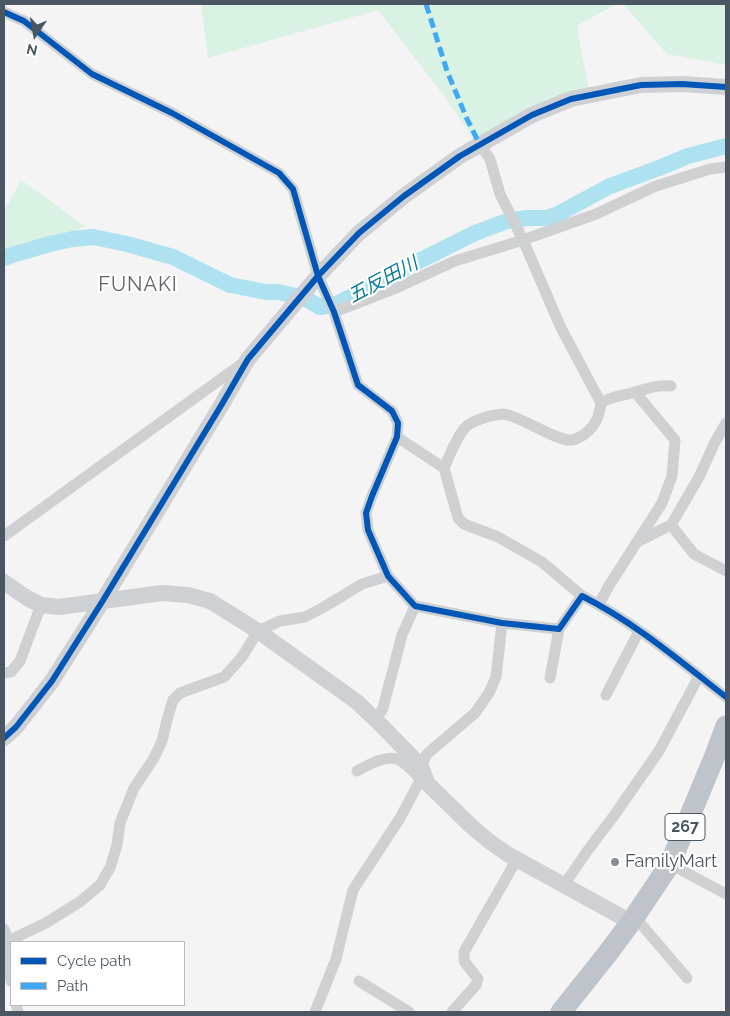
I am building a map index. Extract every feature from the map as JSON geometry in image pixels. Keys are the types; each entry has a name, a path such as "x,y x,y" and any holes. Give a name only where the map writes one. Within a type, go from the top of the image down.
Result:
{"highway":[{"name":"267","path":"561,1012 608,953 670,864 726,727"}],"street":[{"path":"4,12 24,21 92,74 172,113 279,173 293,189 318,276 334,312 358,385 392,410 398,423 397,437 366,512 368,530 388,576 415,606 502,623 559,629"},
{"path":"7,730 52,680 102,602 248,359 318,276 359,233 404,196 460,156 532,115 571,98 641,85 682,84 726,87"},
{"path":"444,468 464,429 470,424 496,414 507,414 561,438 572,440 582,436 592,428 598,418 601,404 561,328 523,240 500,194 490,159 480,145"},
{"path":"334,312 396,288 455,261 523,240 596,214 656,186 710,169 726,167"},
{"path":"4,536 248,359"},
{"path":"601,404 609,398 658,386 671,386"},
{"path":"599,604 662,504 672,476 674,440 635,392"},
{"path":"637,542 671,525 699,477 726,423"},
{"path":"397,437 444,468 458,518 464,524 498,537 542,562 582,596 599,604 670,652 726,697"},
{"path":"671,525 694,554 726,571"},
{"path":"8,941 46,923 81,901 100,885 110,868 117,846 120,823 134,788 154,758 162,741 173,700 180,693 224,677 242,657 258,631 280,621 304,618 362,584 388,576"},
{"path":"4,582 41,605 59,607 162,593 188,595 210,601 258,631 357,702 376,720 422,773 427,783 490,842 517,860 633,919 687,978"},
{"path":"550,678 559,629 582,596"},
{"path":"4,673 10,672 20,661 41,605"},
{"path":"376,720 383,708 402,635 415,606"},
{"path":"315,1012 336,959 353,890 400,818 422,773 427,754 475,713 489,693 496,677 502,623"},
{"path":"606,696 639,631"},
{"path":"564,885 659,751 699,676"},
{"path":"357,771 374,762 392,758 400,760 422,773"},
{"path":"452,1012 476,985 478,979 464,961 464,952 517,860"},
{"path":"670,864 726,894"},
{"path":"4,929 8,941 10,974"},
{"path":"359,980 409,1012"}],"green space":[{"path":"201,4 616,4 577,26 589,92 479,147 444,96 378,10 208,58"},
{"path":"623,4 726,4 726,65 667,54"},
{"path":"21,180 85,226 39,248 4,256 4,211"}],"waterway":[{"name":"五反田川","path":"4,258 50,244 93,237 173,257 230,285 304,298 320,307 337,304 475,233 507,221 526,218 547,218 610,186 688,156 726,146"}],"marked path":[{"path":"426,4 447,71 480,145"}],"cycle path":[{"path":"4,12 24,21 92,74 172,113 279,173 293,189 318,276 334,312 358,385 392,411 398,423 397,437 366,513 368,530 388,576 415,606 502,623 559,629 582,596 638,630 726,697"},
{"path":"4,738 16,727 52,681 102,602 248,359 318,276 359,233 404,196 460,156 532,115 571,99 641,85 682,84 726,87"}],"place":[{"name":"FamilyMart","path":"615,862"}],"district":[{"name":"FUNAKI","path":"138,285"}]}
